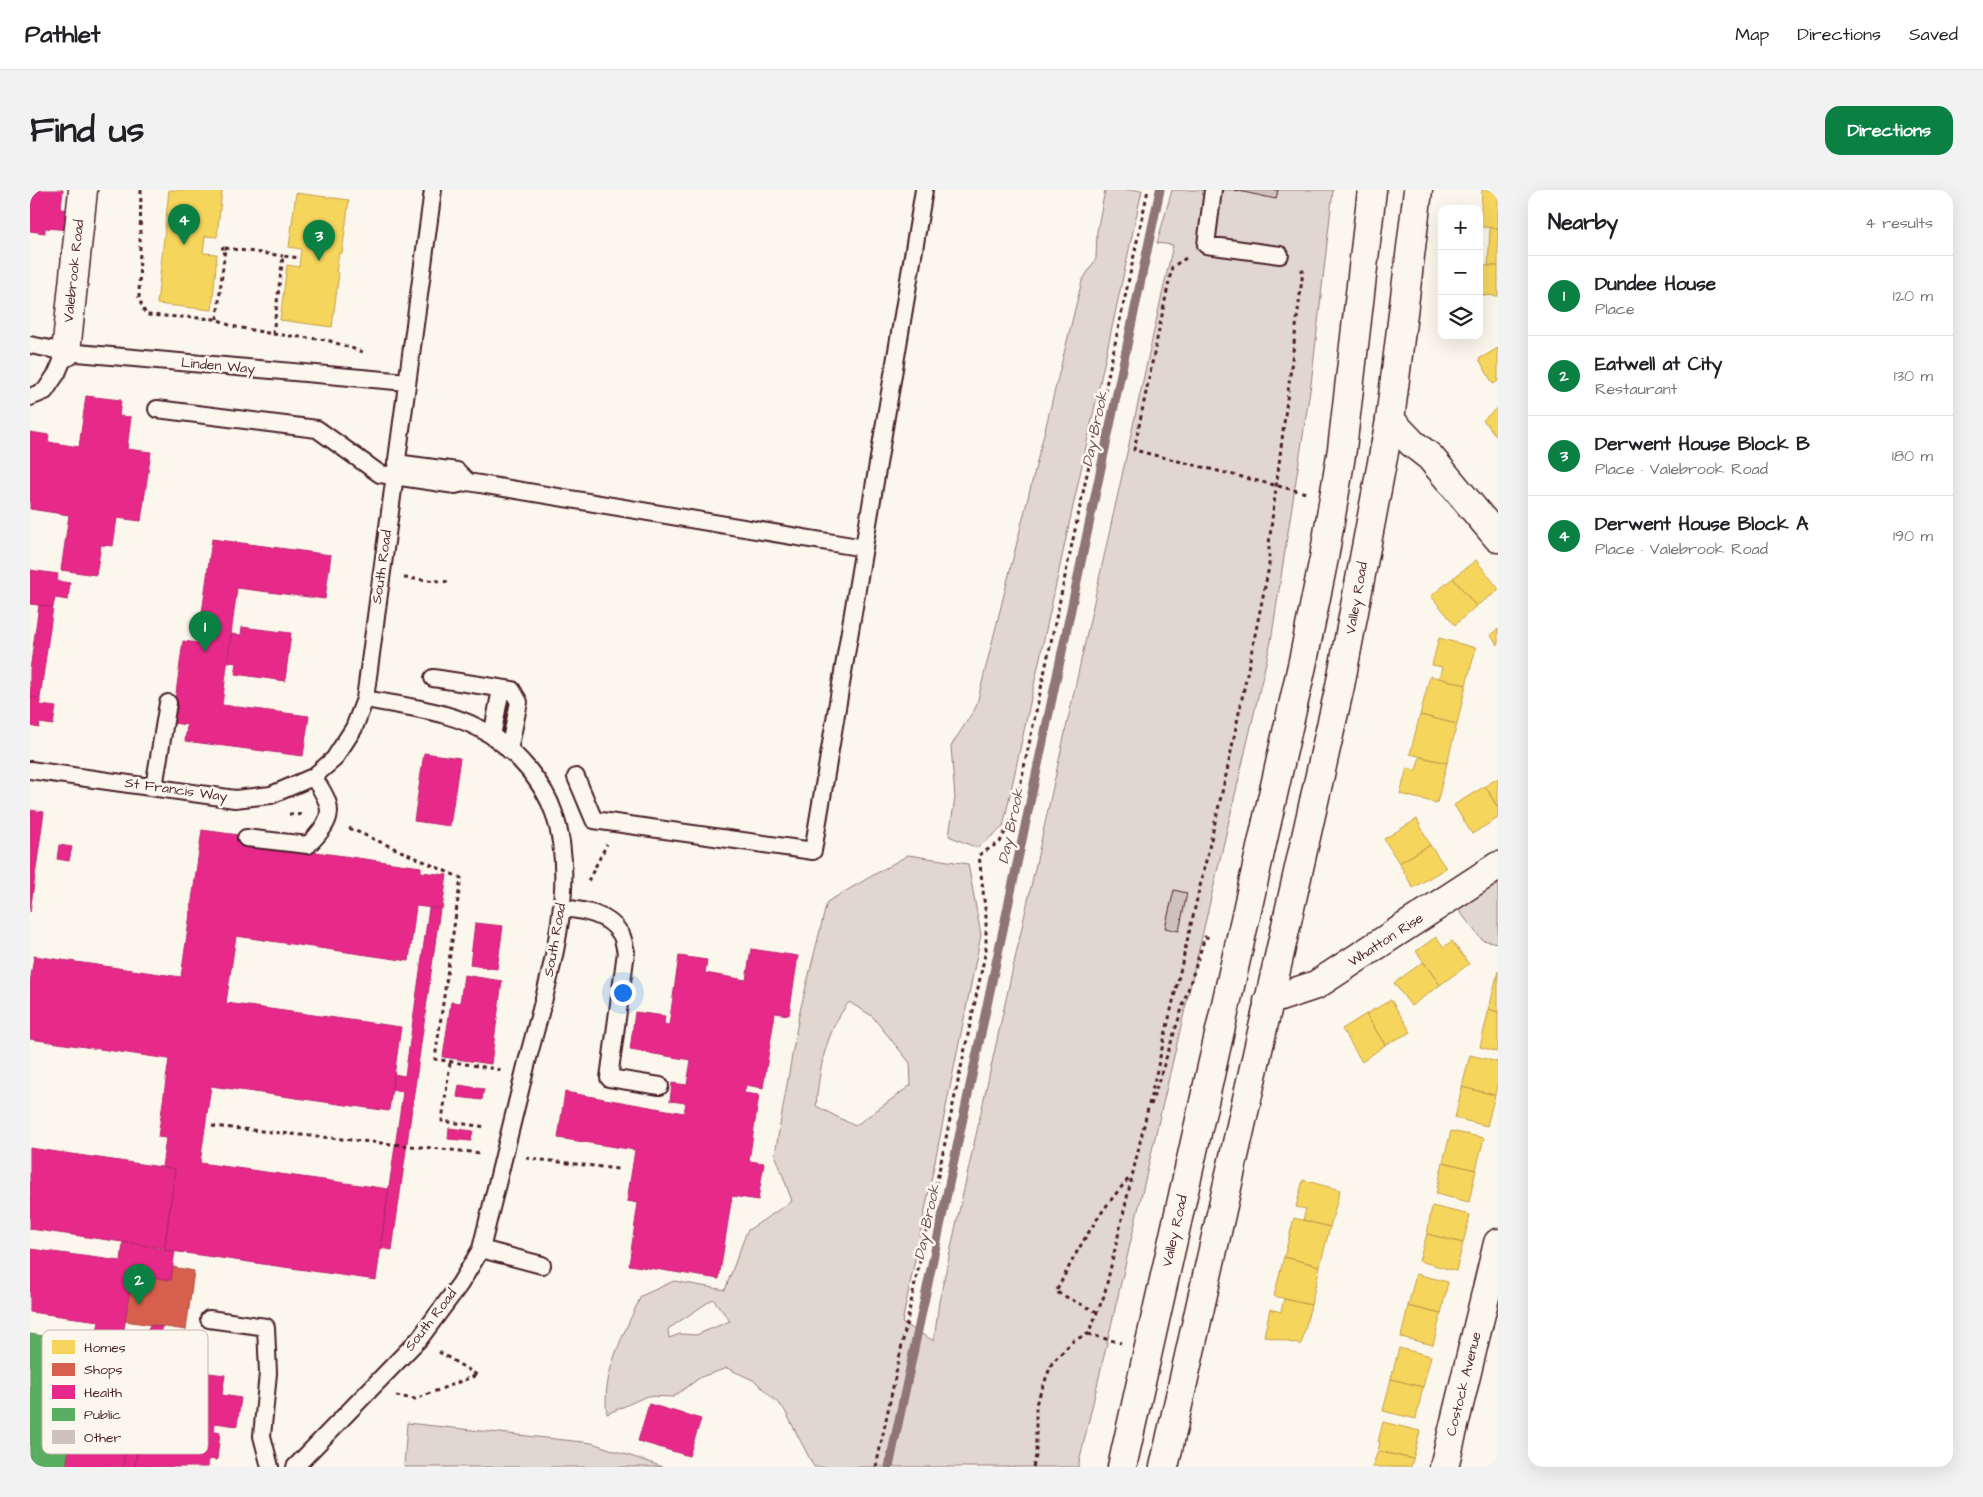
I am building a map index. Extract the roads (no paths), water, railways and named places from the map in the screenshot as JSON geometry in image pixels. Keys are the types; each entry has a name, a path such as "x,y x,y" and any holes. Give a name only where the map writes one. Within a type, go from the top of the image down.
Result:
{"main road":[{"name":"Valebrook Road","path":"66,352 83,190"},
{"name":"Valley Road","path":"1122,1467 1324,558 1342,449 1372,190"},
{"name":"Valley Road","path":"1164,1467 1340,686 1390,420 1418,190"},
{"path":"1390,420 1412,443 1430,457 1498,538"},
{"name":"Whatton Rise","path":"1268,1001 1316,985 1498,866"},
{"path":"1228,995 1268,1001"},
{"name":"Costock Avenue","path":"1444,1467 1498,1243"}],"lane":[{"name":"South Road","path":"295,1467 420,1338 460,1284 481,1249 525,1073 563,903 561,849 554,814 544,792 527,768 492,736 445,715 365,699 433,190"},
{"path":"576,776 594,820 813,850 924,190"},
{"path":"1213,190 1206,245 1280,255"},
{"name":"Linden Way","path":"30,345 66,352 407,382"},
{"path":"30,397 45,391 57,373 66,352"},
{"path":"157,409 317,429 380,474 395,470 455,485 468,482 864,548"},
{"path":"433,678 512,690 519,702 509,750"},
{"path":"492,736 501,689"},
{"name":"St Francis Way","path":"30,770 235,799 271,794 313,777 334,758 354,728 365,699"},
{"path":"154,787 168,703"},
{"path":"246,838 308,844 323,829 329,819 330,810 325,794 313,777"},
{"path":"563,903 609,921 621,933 626,952 610,1078 660,1086"},
{"path":"481,1249 542,1265"},
{"path":"209,1318 266,1326 268,1373 262,1436 270,1467"}],"waterway":[{"name":"Day Brook","path":"889,1467 1160,190"}],"place":[{"name":"Derwent House Block A","path":"184,245"},
{"name":"Derwent House Block B","path":"319,261"},
{"name":"Dundee House","path":"205,652"},
{"name":"Eatwell at City","path":"139,1305"}]}
